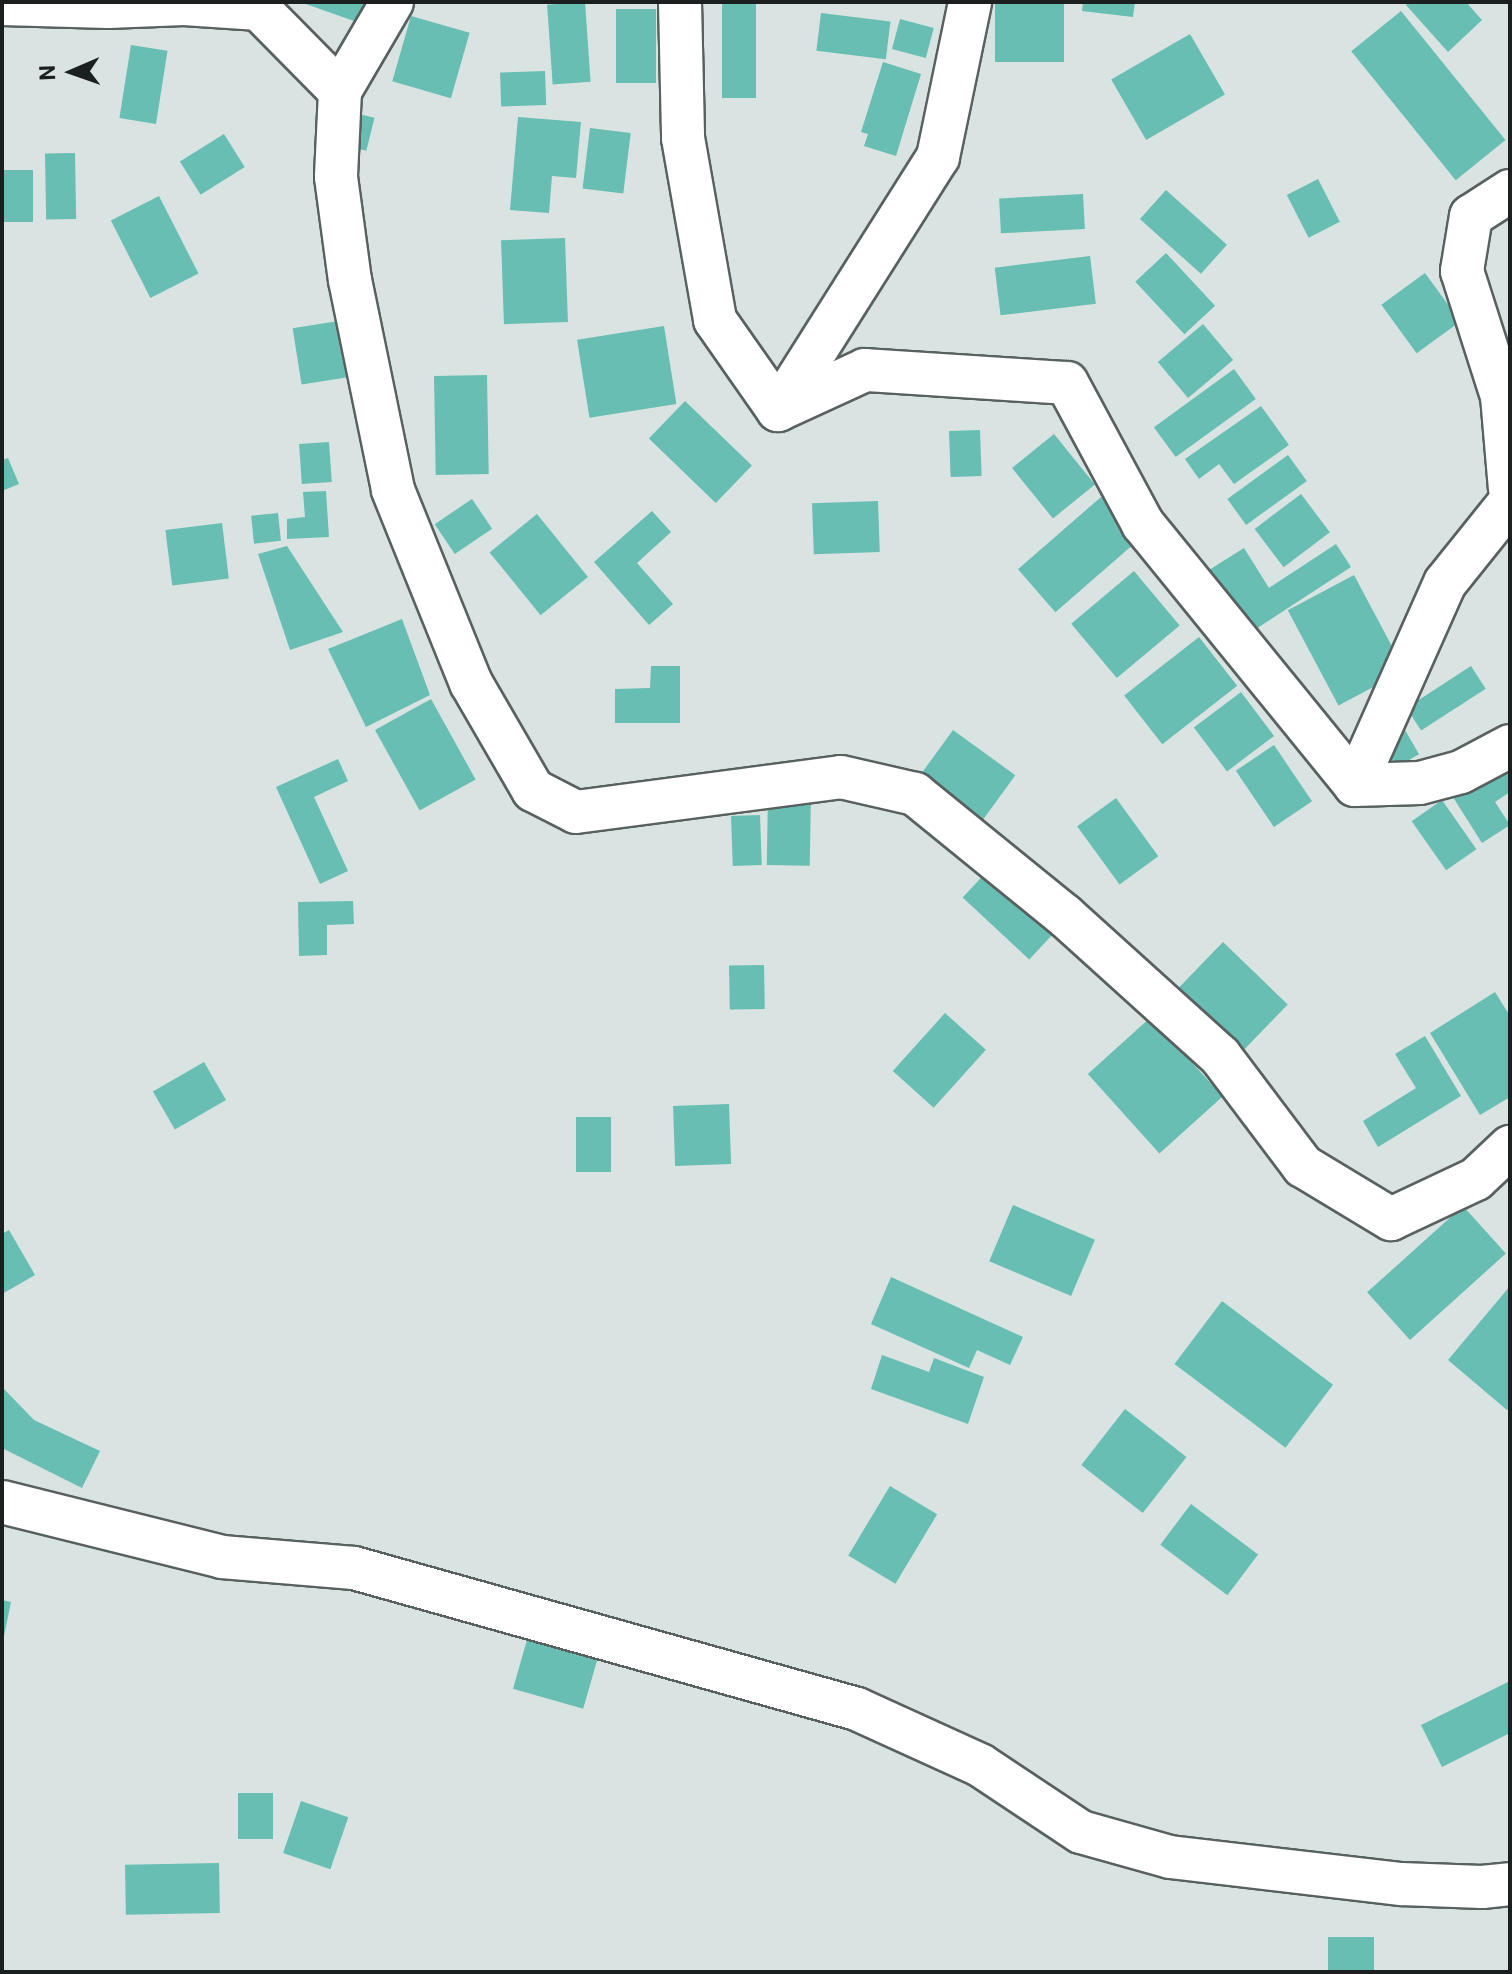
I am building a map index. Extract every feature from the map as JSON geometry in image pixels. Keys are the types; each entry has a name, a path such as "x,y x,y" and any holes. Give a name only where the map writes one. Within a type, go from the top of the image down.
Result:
{"street":[{"path":"392,2 340,91 336,177 350,280 393,490 471,683 533,790 576,812 841,777 915,794 1064,915 1220,1056 1303,1166 1391,1219 1476,1179 1510,1147"},
{"path":"680,2 683,138 715,320 778,410"},
{"path":"778,410 938,157 970,2"},
{"path":"2,4 108,7 184,4 259,9 340,91"},
{"path":"1510,191 1471,216 1462,271 1502,396 1510,489"},
{"path":"778,410 865,370 1067,383 1143,524 1355,785"},
{"path":"1355,785 1445,583 1510,502"},
{"path":"1355,785 1420,783 1461,772 1510,746"},
{"path":"2,1502 222,1557 354,1568 857,1709 980,1765 1081,1832 1170,1857 1401,1884 1482,1887 1510,1884"}],"building":[{"path":"300,2 379,2 371,27"},
{"path":"585,2 591,82 553,84 547,5"},
{"path":"722,2 756,2 756,98 722,98"},
{"path":"995,2 1064,2 1064,62 995,62"},
{"path":"1083,2 1135,2 1133,17 1082,11"},
{"path":"1409,2 1466,2 1482,20 1448,52 1406,5"},
{"path":"616,9 656,9 656,83 616,83"},
{"path":"1401,11 1505,140 1456,180 1351,51"},
{"path":"821,13 890,22 886,59 816,51"},
{"path":"411,16 470,33 451,98 392,81"},
{"path":"900,19 934,28 926,58 892,49"},
{"path":"1190,34 1225,95 1146,140 1111,80"},
{"path":"131,45 168,51 156,124 119,118"},
{"path":"883,62 921,74 896,156 864,146 868,134 861,132"},
{"path":"545,71 546,105 501,107 500,73"},
{"path":"359,114 375,118 366,151 351,147"},
{"path":"518,117 581,122 576,178 552,176 549,213 510,210"},
{"path":"590,128 631,133 623,194 583,189"},
{"path":"224,134 245,167 201,195 180,162"},
{"path":"75,153 76,219 46,220 45,154"},
{"path":"2,170 33,170 33,222 2,222"},
{"path":"1318,179 1340,222 1309,238 1287,195"},
{"path":"1166,190 1227,245 1201,274 1140,219"},
{"path":"1083,194 1085,229 1001,233 999,198"},
{"path":"159,196 198,274 150,298 111,221"},
{"path":"565,238 568,322 504,324 501,240"},
{"path":"1166,253 1215,306 1184,334 1135,282"},
{"path":"1090,256 1096,304 1001,315 995,268"},
{"path":"1425,273 1460,322 1417,353 1381,305"},
{"path":"345,320 354,376 302,385 293,328"},
{"path":"1203,324 1233,360 1188,398 1158,362"},
{"path":"664,326 676,404 589,418 577,340"},
{"path":"1234,369 1256,399 1176,457 1154,427"},
{"path":"487,375 489,474 436,475 434,376"},
{"path":"685,401 752,466 716,503 649,438"},
{"path":"1261,406 1289,445 1234,484 1219,464 1199,479 1185,459"},
{"path":"980,430 982,476 951,477 949,431"},
{"path":"1054,434 1095,485 1053,518 1012,468"},
{"path":"329,442 332,482 302,484 299,444"},
{"path":"1288,455 1307,481 1246,525 1227,499"},
{"path":"8,458 19,484 2,491 2,460"},
{"path":"326,491 329,537 287,539 287,519 305,517 303,492"},
{"path":"1301,494 1330,532 1284,567 1255,529"},
{"path":"1101,497 1138,540 1055,612 1018,569"},
{"path":"472,499 492,529 455,554 435,524"},
{"path":"878,501 880,552 814,554 812,503"},
{"path":"652,511 671,532 637,563 673,604 649,625 594,562"},
{"path":"278,513 281,541 254,544 251,516"},
{"path":"537,514 588,577 541,615 490,552"},
{"path":"222,523 229,579 172,586 165,530"},
{"path":"1336,544 1351,567 1242,638 1201,575 1244,548 1269,588"},
{"path":"287,546 343,632 290,650 258,554"},
{"path":"1134,571 1180,625 1117,678 1071,624"},
{"path":"1354,575 1405,670 1338,706 1288,610"},
{"path":"402,619 430,695 366,727 328,649"},
{"path":"1199,637 1237,686 1162,744 1124,695"},
{"path":"651,666 680,666 680,723 615,723 615,689 650,688"},
{"path":"1471,666 1486,689 1421,731 1406,708"},
{"path":"1241,692 1274,736 1227,771 1194,728"},
{"path":"431,699 476,779 420,810 375,730"},
{"path":"953,730 1015,775 979,825 917,780"},
{"path":"1405,730 1419,754 1396,767 1382,743"},
{"path":"1274,745 1312,801 1274,827 1236,771"},
{"path":"338,759 348,781 314,797 348,871 320,884 276,787"},
{"path":"1510,762 1510,792 1495,802 1510,825 1482,843 1451,794"},
{"path":"768,793 811,794 810,866 767,865"},
{"path":"1116,798 1158,856 1119,884 1077,826"},
{"path":"1442,800 1476,849 1446,870 1412,821"},
{"path":"760,815 762,865 733,866 731,816"},
{"path":"992,866 1059,928 1029,960 963,897"},
{"path":"353,901 354,924 327,925 327,955 299,956 298,902"},
{"path":"1223,942 1288,1005 1244,1050 1179,987"},
{"path":"764,965 765,1009 730,1010 729,966"},
{"path":"1495,992 1510,1016 1510,1097 1480,1115 1430,1033"},
{"path":"945,1013 986,1050 934,1108 893,1071"},
{"path":"1151,1017 1223,1097 1159,1153 1088,1074"},
{"path":"1425,1036 1461,1096 1378,1147 1363,1121 1416,1088 1395,1054"},
{"path":"204,1062 226,1100 175,1130 153,1092"},
{"path":"729,1104 731,1164 675,1166 673,1106"},
{"path":"576,1117 611,1117 611,1172 576,1172"},
{"path":"1013,1205 1095,1240 1071,1296 989,1261"},
{"path":"1463,1206 1506,1254 1410,1340 1367,1292"},
{"path":"9,1230 35,1275 2,1294 2,1234"},
{"path":"891,1277 1023,1337 1010,1365 977,1350 969,1368 871,1324"},
{"path":"1510,1286 1510,1407 1507,1410 1448,1360"},
{"path":"1222,1301 1333,1385 1285,1448 1174,1364"},
{"path":"882,1355 929,1372 934,1358 984,1377 968,1424 871,1389"},
{"path":"2,1387 34,1420 100,1451 82,1488 2,1448"},
{"path":"1125,1409 1186,1457 1143,1513 1081,1465"},
{"path":"890,1486 937,1514 895,1584 848,1555"},
{"path":"1191,1504 1258,1555 1227,1595 1160,1545"},
{"path":"2,1600 11,1602 3,1641 2,1641"},
{"path":"529,1633 599,1653 583,1709 513,1689"},
{"path":"1508,1682 1510,1733 1442,1767 1421,1725"},
{"path":"238,1793 273,1793 273,1839 238,1839"},
{"path":"301,1801 348,1817 330,1869 283,1853"},
{"path":"219,1863 220,1913 126,1915 125,1865"},
{"path":"1328,1937 1374,1937 1374,1970 1328,1970"}]}
